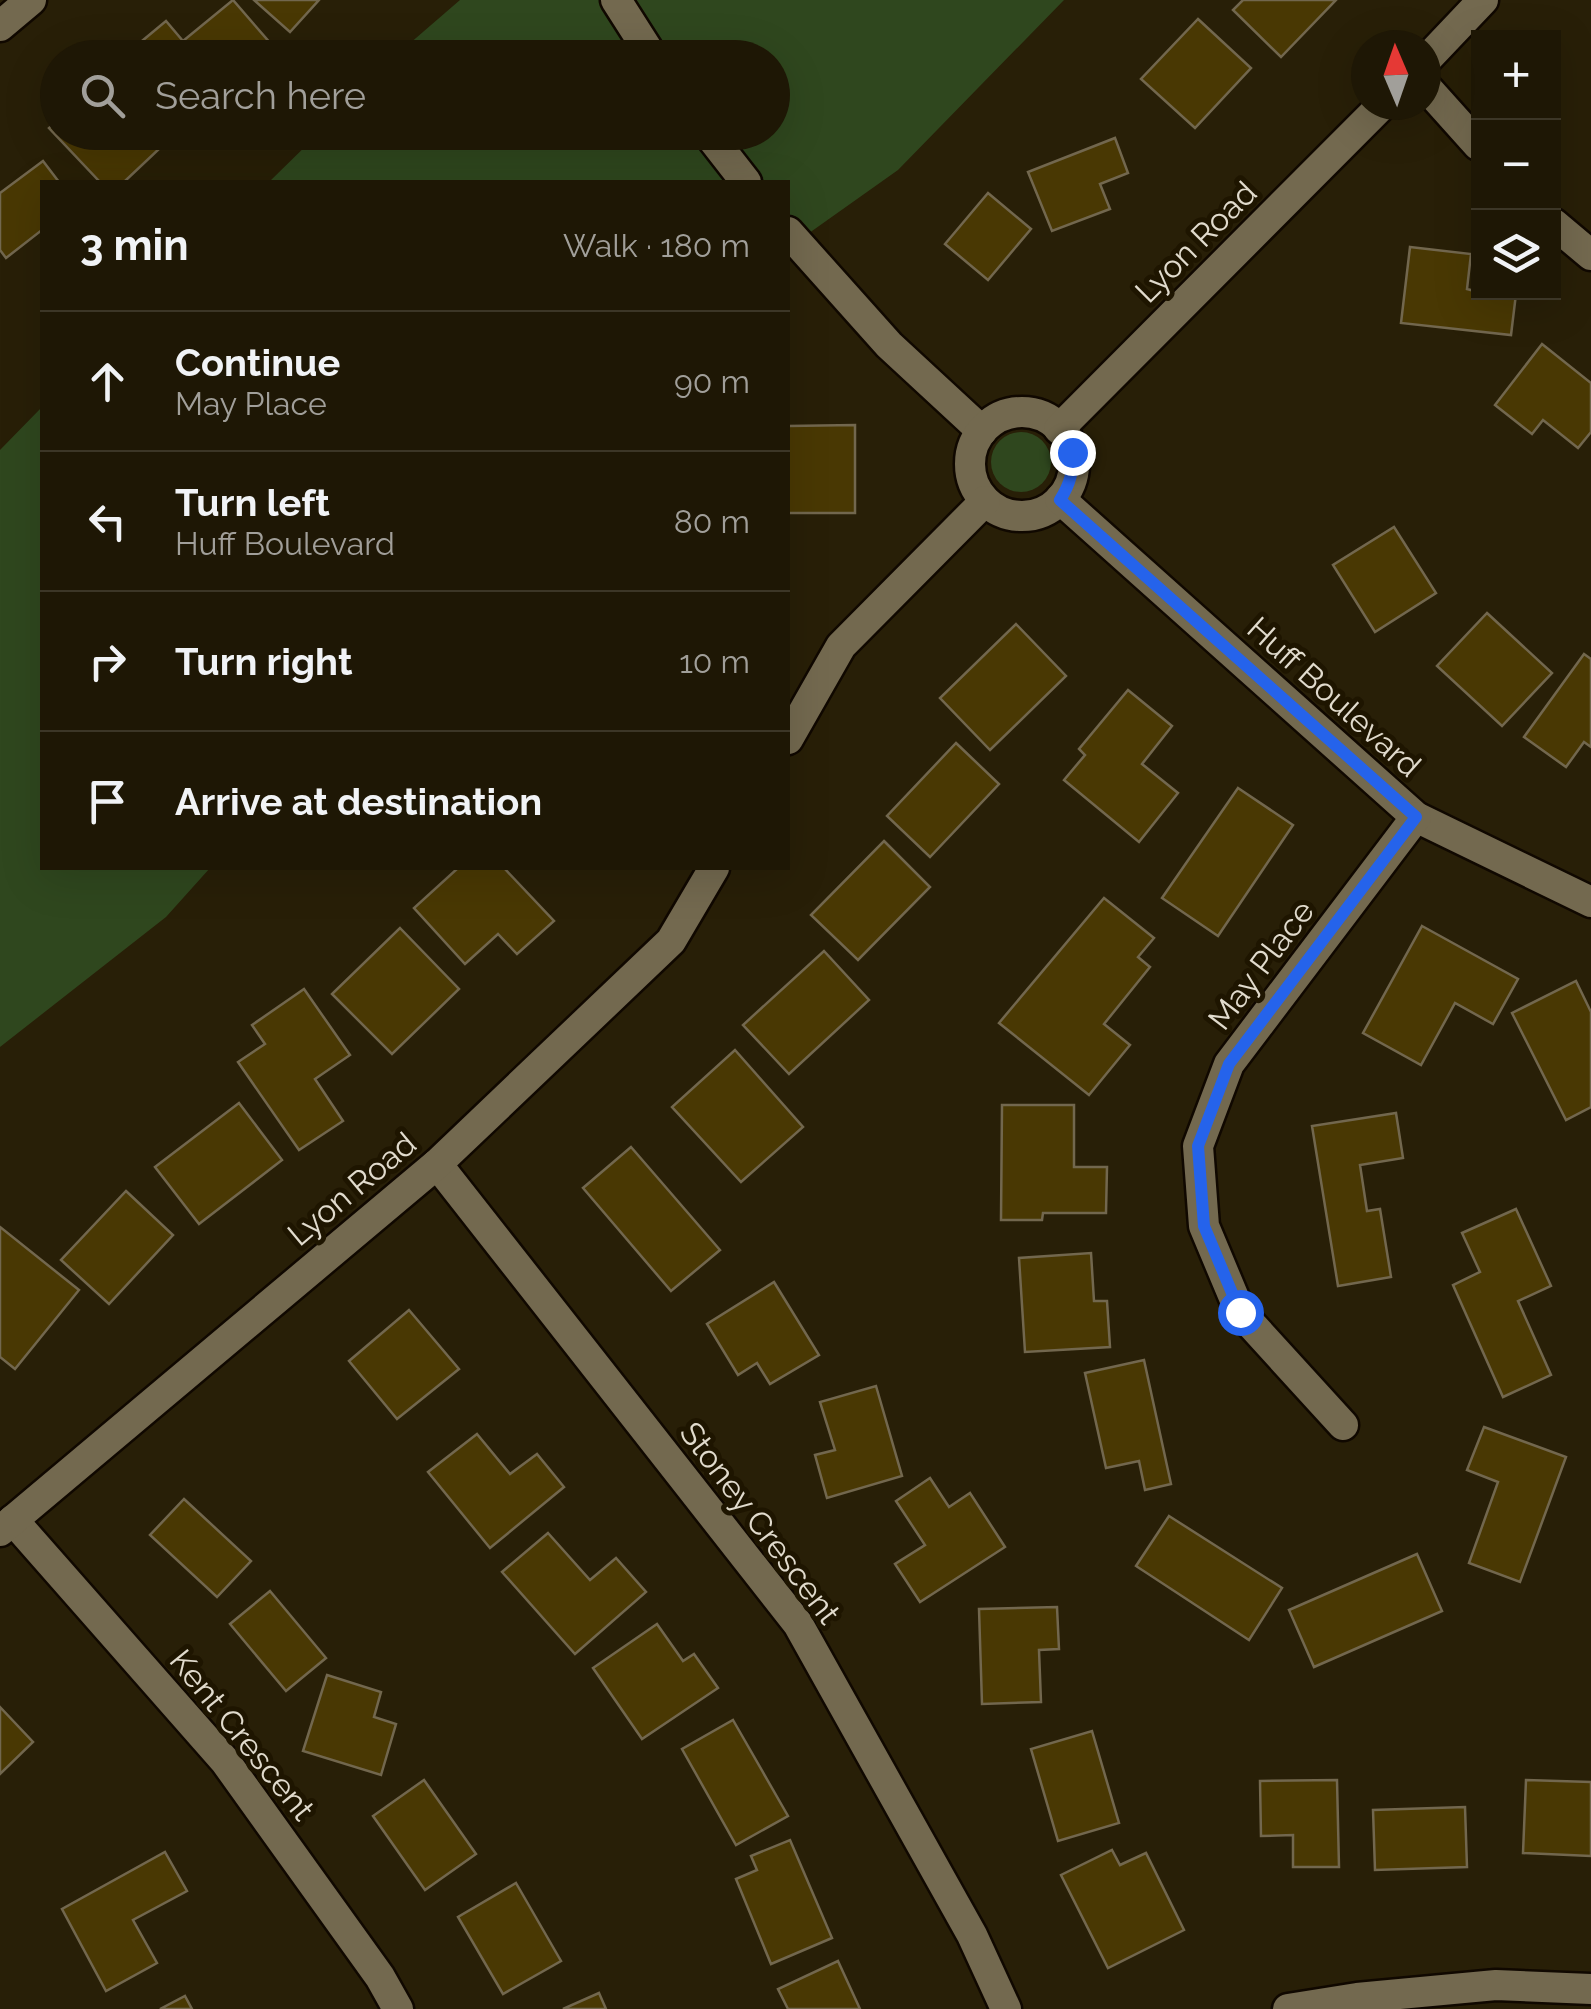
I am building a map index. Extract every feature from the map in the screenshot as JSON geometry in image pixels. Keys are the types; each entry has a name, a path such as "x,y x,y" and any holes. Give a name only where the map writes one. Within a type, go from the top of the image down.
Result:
{"street":[{"path":"0,26 31,0"},
{"path":"616,0 642,40"},
{"path":"1441,44 1483,0"},
{"path":"1441,104 1471,137"},
{"name":"Lyon Road","path":"1059,429 1367,120"},
{"path":"720,150 744,180"},
{"path":"1561,230 1591,255"},
{"path":"790,234 889,344 982,431"},
{"path":"1022,412 1040,415 1059,429 1072,452 1074,469 1060,500 1031,516 1014,516 985,501 974,487 970,470 970,452 982,431 1005,414 1022,412"},
{"name":"Huff Boulevard","path":"1060,500 1416,817 1591,902"},
{"path":"790,735 841,646 985,501"},
{"name":"May Place","path":"1343,1426 1240,1312 1204,1226 1198,1146 1229,1064 1416,817"},
{"name":"Lyon Road","path":"7,1525 438,1164 671,941 713,870"},
{"name":"Stoney Crescent","path":"438,1164 798,1624 972,1935 1006,2009"},
{"name":"Kent Crescent","path":"7,1525 225,1761 380,1976 398,2009"},
{"path":"1288,2009 1358,1998 1496,1986 1591,1989"}],"green space":[{"path":"460,0 1064,0 898,170 790,247 790,180 271,180 302,150 790,150 790,40 414,40"},
{"path":"40,409 40,870 208,870 166,917 0,1047 0,450"},
{"path":"1021,432 1042,441 1051,462 1042,483 1021,492 1000,483 991,462 1000,441"}],"building":[{"path":"233,0 268,40 184,40"},
{"path":"254,0 319,0 290,32"},
{"path":"1243,0 1336,0 1281,57 1233,10"},
{"path":"1198,19 1251,68 1195,128 1141,79"},
{"path":"166,21 182,40 143,40"},
{"path":"1115,138 1128,173 1100,184 1110,209 1052,231 1028,172"},
{"path":"70,150 158,150 126,180 98,180"},
{"path":"43,161 57,180 40,180 40,232 6,258 0,250 0,193"},
{"path":"988,193 1031,229 988,280 945,244"},
{"path":"1410,247 1471,254 1467,289 1471,290 1471,300 1515,300 1511,335 1401,323"},
{"path":"1542,344 1591,383 1591,432 1578,448 1543,420 1532,434 1495,405"},
{"path":"855,425 855,513 790,513 790,426"},
{"path":"1394,527 1436,593 1375,632 1333,565"},
{"path":"1487,613 1552,673 1502,726 1437,666"},
{"path":"1016,624 1066,676 990,750 940,698"},
{"path":"1584,654 1591,659 1591,747 1584,742 1566,767 1524,737"},
{"path":"1128,690 1172,726 1142,764 1178,793 1139,842 1064,780 1085,755 1079,749"},
{"path":"956,743 999,784 930,857 887,816"},
{"path":"1238,788 1293,825 1218,936 1162,898"},
{"path":"884,841 930,887 858,960 811,915"},
{"path":"456,870 506,870 554,921 517,954 498,934 465,964 414,908"},
{"path":"1104,898 1154,938 1138,957 1150,967 1104,1024 1130,1045 1089,1095 999,1023"},
{"path":"1422,926 1518,979 1493,1024 1455,1003 1421,1065 1363,1033"},
{"path":"400,928 459,989 392,1054 332,994"},
{"path":"824,951 869,1000 789,1074 743,1025"},
{"path":"1576,981 1591,1012 1591,1107 1566,1120 1512,1013"},
{"path":"304,989 350,1055 315,1079 343,1121 299,1150 238,1062 265,1044 252,1025"},
{"path":"735,1050 803,1127 741,1182 672,1107"},
{"path":"239,1103 282,1160 199,1224 155,1167"},
{"path":"1002,1105 1074,1105 1074,1167 1107,1167 1106,1213 1043,1213 1042,1220 1001,1220"},
{"path":"1396,1113 1403,1158 1360,1165 1367,1211 1380,1209 1391,1277 1338,1286 1312,1126"},
{"path":"631,1147 720,1250 671,1291 583,1188"},
{"path":"126,1191 173,1235 109,1304 61,1260"},
{"path":"1516,1209 1551,1286 1518,1301 1551,1375 1503,1397 1453,1285 1480,1272 1462,1233"},
{"path":"0,1227 79,1290 15,1369 0,1357"},
{"path":"1091,1253 1094,1301 1107,1301 1110,1347 1025,1352 1019,1258"},
{"path":"774,1282 819,1355 770,1384 757,1363 738,1375 707,1324"},
{"path":"409,1310 459,1369 397,1419 349,1361"},
{"path":"1144,1360 1171,1484 1145,1490 1139,1461 1106,1468 1085,1373"},
{"path":"876,1386 902,1476 827,1498 815,1455 835,1450 820,1402"},
{"path":"1484,1427 1566,1457 1520,1582 1469,1563 1498,1482 1467,1470"},
{"path":"477,1434 510,1474 537,1454 564,1487 490,1548 428,1472"},
{"path":"930,1478 949,1507 970,1493 1005,1547 920,1602 895,1564 925,1545 896,1501"},
{"path":"184,1499 251,1561 217,1597 150,1535"},
{"path":"1169,1516 1282,1588 1249,1640 1136,1566"},
{"path":"548,1533 590,1580 616,1558 646,1592 575,1654 502,1572"},
{"path":"1417,1554 1442,1611 1314,1667 1289,1610"},
{"path":"270,1591 326,1658 286,1691 230,1624"},
{"path":"1057,1607 1059,1649 1039,1650 1041,1702 982,1704 979,1609"},
{"path":"657,1624 683,1661 694,1654 718,1688 642,1739 593,1668"},
{"path":"327,1675 381,1692 374,1717 396,1724 381,1775 303,1751"},
{"path":"0,1707 33,1742 0,1774"},
{"path":"733,1720 788,1816 736,1845 682,1749"},
{"path":"1092,1731 1119,1823 1058,1841 1031,1749"},
{"path":"424,1780 476,1854 425,1890 373,1816"},
{"path":"1337,1780 1339,1867 1293,1867 1293,1835 1261,1836 1260,1781"},
{"path":"1526,1780 1591,1782 1591,1856 1523,1853"},
{"path":"1465,1807 1467,1867 1375,1870 1373,1810"},
{"path":"790,1840 832,1938 771,1964 736,1879 757,1870 751,1856"},
{"path":"1112,1850 1120,1865 1146,1853 1184,1930 1108,1968 1061,1875"},
{"path":"165,1852 187,1891 133,1920 157,1963 106,1991 62,1909"},
{"path":"516,1883 561,1961 503,1994 458,1917"},
{"path":"838,1961 860,2009 788,2009 778,1989"},
{"path":"599,1993 606,2009 563,2009"},
{"path":"185,1996 192,2009 160,2009"}],"route":[{"path":"1072,452 1074,469 1060,500 1416,817 1229,1064 1198,1146 1204,1226 1240,1312"}]}
